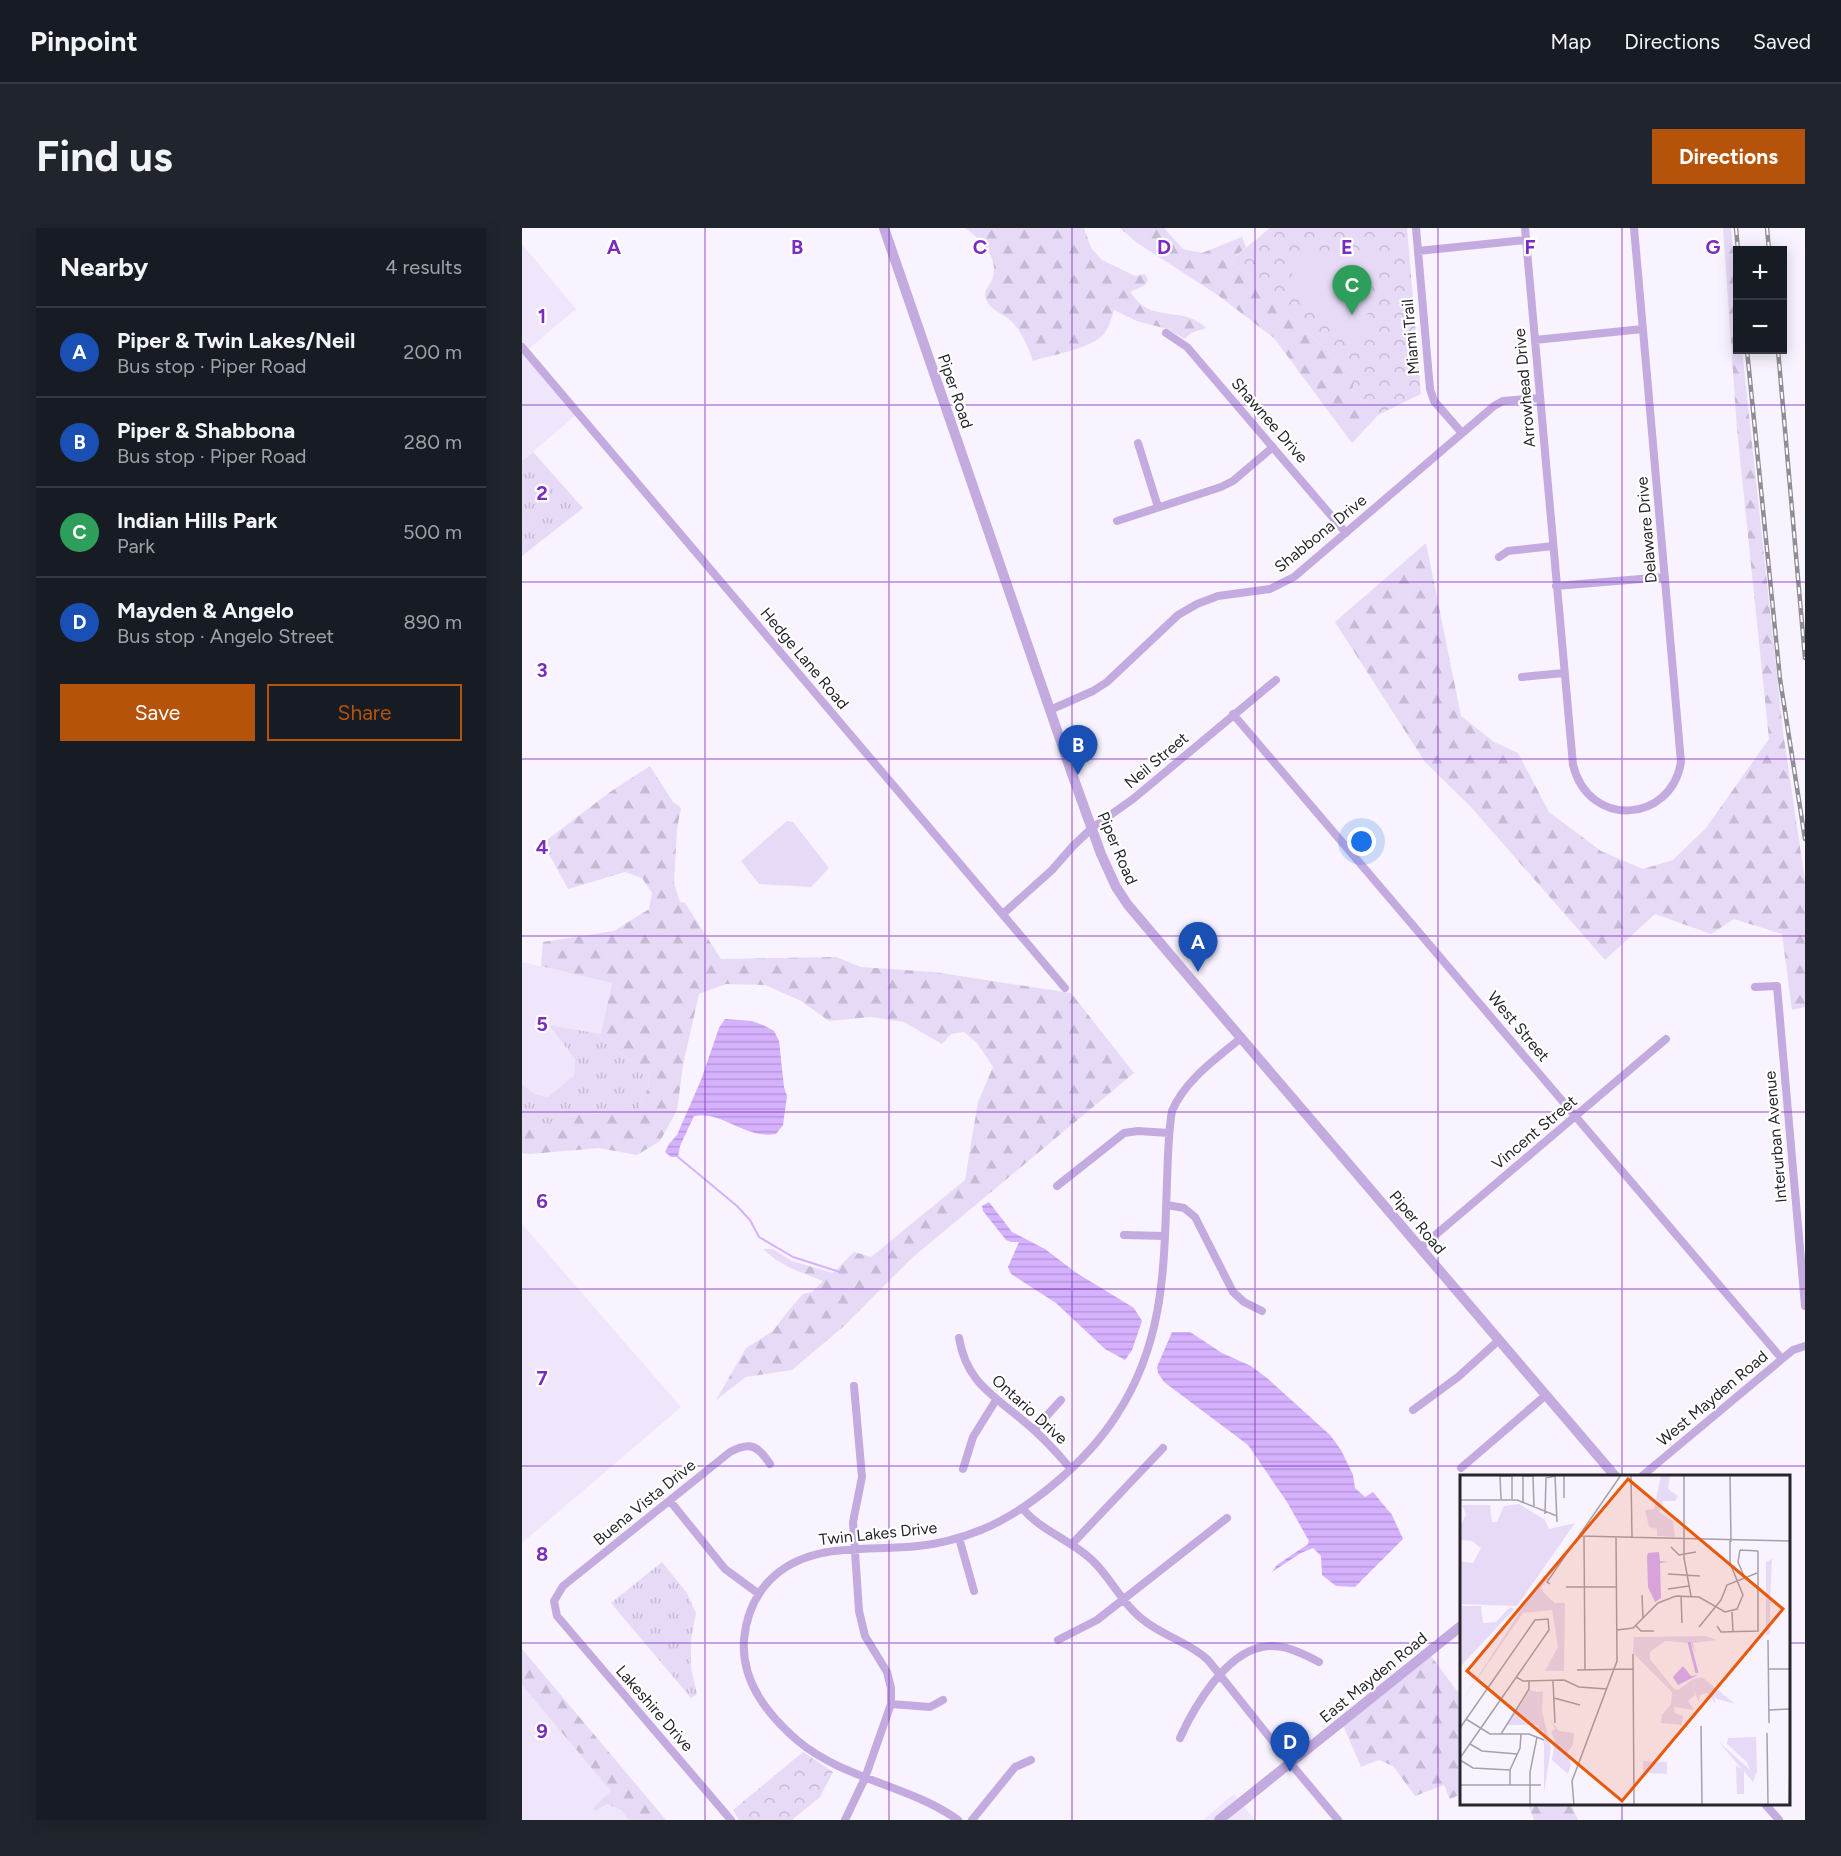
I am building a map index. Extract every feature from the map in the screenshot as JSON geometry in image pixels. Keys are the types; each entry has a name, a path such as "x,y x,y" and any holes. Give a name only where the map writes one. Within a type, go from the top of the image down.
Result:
{"street":[{"name":"Piper Road","path":"884,228 1050,710 1111,878 1122,897 1614,1475"},
{"name":"Miami Trail","path":"1416,228 1430,389 1434,401 1462,434"},
{"name":"Arrowhead Drive","path":"1524,228 1573,765 1579,784 1588,795 1605,807 1623,810 1638,809"},
{"name":"Delaware Drive","path":"1634,228 1681,762 1677,778 1664,796 1638,809"},
{"path":"1418,251 1526,240"},
{"path":"1535,340 1643,329"},
{"name":"Shawnee Drive","path":"1166,333 1187,348 1346,533"},
{"name":"Hedge Lane Road","path":"522,347 1065,988"},
{"name":"Shabbona Drive","path":"1050,710 1093,691 1107,682 1170,622 1197,604 1218,596 1258,591 1285,583 1494,406 1503,402 1540,398"},
{"path":"1138,443 1158,507"},
{"path":"1117,520 1221,487 1233,481 1273,447"},
{"path":"1499,557 1508,551 1553,546"},
{"path":"1556,586 1665,576"},
{"path":"1522,677 1564,673"},
{"name":"Neil Street","path":"1004,914 1053,870 1092,828 1133,799 1276,680"},
{"name":"West Street","path":"1233,714 1782,1359"},
{"name":"Interurban Avenue","path":"1755,987 1777,986 1805,1306"},
{"name":"Twin Lakes Drive","path":"958,1820 924,1800 837,1766 807,1748 776,1720 758,1696 748,1677 744,1644 747,1623 759,1594 781,1570 800,1559 820,1553 917,1546 959,1538 995,1524 1022,1508 1091,1449 1115,1418 1140,1374 1154,1333 1160,1302 1172,1111 1180,1094 1241,1038"},
{"name":"Vincent Street","path":"1420,1248 1666,1039"},
{"path":"1057,1186 1126,1129 1169,1133"},
{"path":"1167,1205 1184,1208 1196,1217 1237,1298 1262,1311"},
{"path":"1124,1235 1165,1236"},
{"name":"Ontario Drive","path":"959,1338 967,1365 979,1384 1034,1430 1070,1468"},
{"path":"1413,1410 1458,1377 1499,1340"},
{"name":"West Mayden Road","path":"1643,1475 1793,1350 1805,1346"},
{"path":"845,1820 865,1778 891,1704 891,1688 887,1672 871,1647 861,1623 853,1522 862,1477 854,1386"},
{"path":"1461,1468 1546,1395"},
{"path":"963,1469 973,1437 996,1400"},
{"path":"1034,1430 1061,1400"},
{"name":"Buena Vista Drive","path":"557,1616 554,1600 563,1586 730,1452 743,1446 758,1449 770,1464"},
{"path":"1072,1544 1163,1448"},
{"path":"670,1501 725,1569 759,1594"},
{"path":"1022,1508 1029,1517 1072,1544 1093,1562 1135,1614 1155,1629 1177,1639 1202,1655 1220,1674 1338,1820"},
{"path":"1058,1640 1097,1620 1227,1518"},
{"path":"959,1538 974,1591"},
{"name":"Lakeshire Drive","path":"557,1616 731,1820"},
{"name":"East Mayden Road","path":"1219,1820 1460,1627"},
{"path":"1180,1738 1189,1719 1220,1674 1249,1652 1261,1647 1287,1648 1319,1662"},
{"path":"891,1704 930,1707 943,1700"},
{"path":"972,1820 1015,1767 1031,1760"},
{"path":"1767,1805 1779,1820"}],"shaded area":[{"path":"522,244 576,309 524,353 576,415 522,461"},
{"path":"522,962 612,982 601,1034 550,1025 575,1059 574,1075 548,1097 534,1094 522,1084"},
{"path":"725,1019 752,1021 774,1031 779,1041 787,1096 783,1125 776,1134 765,1135 714,1117 694,1116 680,1146 678,1157 671,1157 665,1152 677,1135 701,1080 719,1028"},
{"path":"989,1202 1012,1232 1045,1249 1075,1272 1134,1308 1142,1321 1132,1350 1125,1360 1105,1349 1056,1303 1011,1274 1008,1267 1019,1242 1006,1240 983,1211 982,1206"},
{"path":"522,1224 681,1407 522,1543"},
{"path":"1172,1332 1190,1332 1222,1353 1251,1366 1267,1378 1330,1435 1341,1450 1353,1475 1355,1488 1365,1497 1373,1492 1392,1515 1403,1539 1355,1587 1336,1586 1322,1575 1321,1556 1313,1548 1272,1572 1277,1565 1309,1541 1287,1502 1248,1445 1164,1382 1158,1373 1157,1367"},
{"path":"522,1677 649,1820 522,1820"},
{"path":"1234,1794 1255,1820 1203,1820"}],"green space":[{"path":"965,228 1084,228 1091,248 1102,260 1135,276 1145,274 1148,280 1145,285 1130,292 1141,305 1151,310 1192,318 1206,328 1191,333 1185,339 1167,329 1137,321 1114,310 1110,324 1096,341 1033,361 1018,329 988,303 985,294 994,274 992,258 983,244"},
{"path":"1120,228 1164,228 1183,249 1202,253 1242,237 1246,247 1230,261 1356,377 1352,390 1378,415 1352,443 1274,338 1219,296 1136,242"},
{"path":"1270,228 1407,228 1421,394 1378,415 1352,390 1356,377 1230,261"},
{"path":"1723,228 1731,228 1733,354 1742,354 1783,732 1805,881 1805,1007 1792,1010 1782,934 1734,919 1711,934 1655,914 1605,960 1470,806 1425,762 1335,622 1426,543 1461,716 1494,742 1518,753 1549,812 1601,851 1643,869 1673,860 1706,828 1769,739 1737,429"},
{"path":"1367,251 1376,260 1364,335 1334,327 1310,309 1294,284 1291,268 1292,252"},
{"path":"533,452 583,508 522,556 522,461"},
{"path":"650,766 673,802 681,808 677,829 674,883 680,902 685,903 721,959 836,957 861,967 934,972 1071,993 1134,1073 913,1257 844,1326 792,1370 746,1377 716,1400 746,1348 773,1331 803,1294 812,1292 823,1281 785,1265 763,1249 773,1249 792,1261 833,1273 854,1252 871,1257 965,1180 978,1102 993,1067 977,1043 964,1032 951,1034 942,1044 904,1022 871,1017 829,1021 801,1001 765,985 726,984 699,994 683,1065 677,1110 660,1141 637,1155 599,1148 522,1153 522,1119 533,1129 567,1116 638,1110 649,1086 648,1074 600,1038 612,983 541,966 543,942 614,931 649,909 652,893 642,878 625,872 568,889 543,843 610,792"},
{"path":"787,821 793,822 829,868 811,887 759,884 741,861"},
{"path":"549,1025 601,1034 600,1038 648,1074 649,1086 638,1110 567,1116 533,1129 522,1119 522,1084 534,1094 548,1097 574,1075 575,1059"},
{"path":"662,1562 687,1593 696,1613 691,1640 691,1668 697,1694 691,1698 611,1603"},
{"path":"522,1649 666,1820 629,1820 621,1810 607,1804 595,1811 593,1808 611,1791 522,1685"},
{"path":"1431,1656 1457,1691 1460,1690 1460,1794 1450,1799 1444,1785 1415,1796 1393,1766 1379,1760 1361,1767 1343,1725"},
{"path":"803,1752 833,1772 820,1797 792,1820 739,1820 733,1810"},
{"path":"1528,1805 1571,1805 1578,1820 1534,1820"}],"waterway":[{"path":"678,1157 737,1206 750,1220 759,1237 793,1257 843,1273"}],"railway":[{"path":"1736,228 1738,246"},
{"path":"1767,228 1769,246"},
{"path":"1747,354 1780,679 1805,839"},
{"path":"1778,354 1805,658"}],"place":[{"name":"Indian Hills Park","path":"1352,315"},
{"name":"Piper & Shabbona","path":"1078,775"},
{"name":"Piper & Twin Lakes/Neil","path":"1198,972"},
{"name":"Mayden & Angelo","path":"1290,1772"}]}
